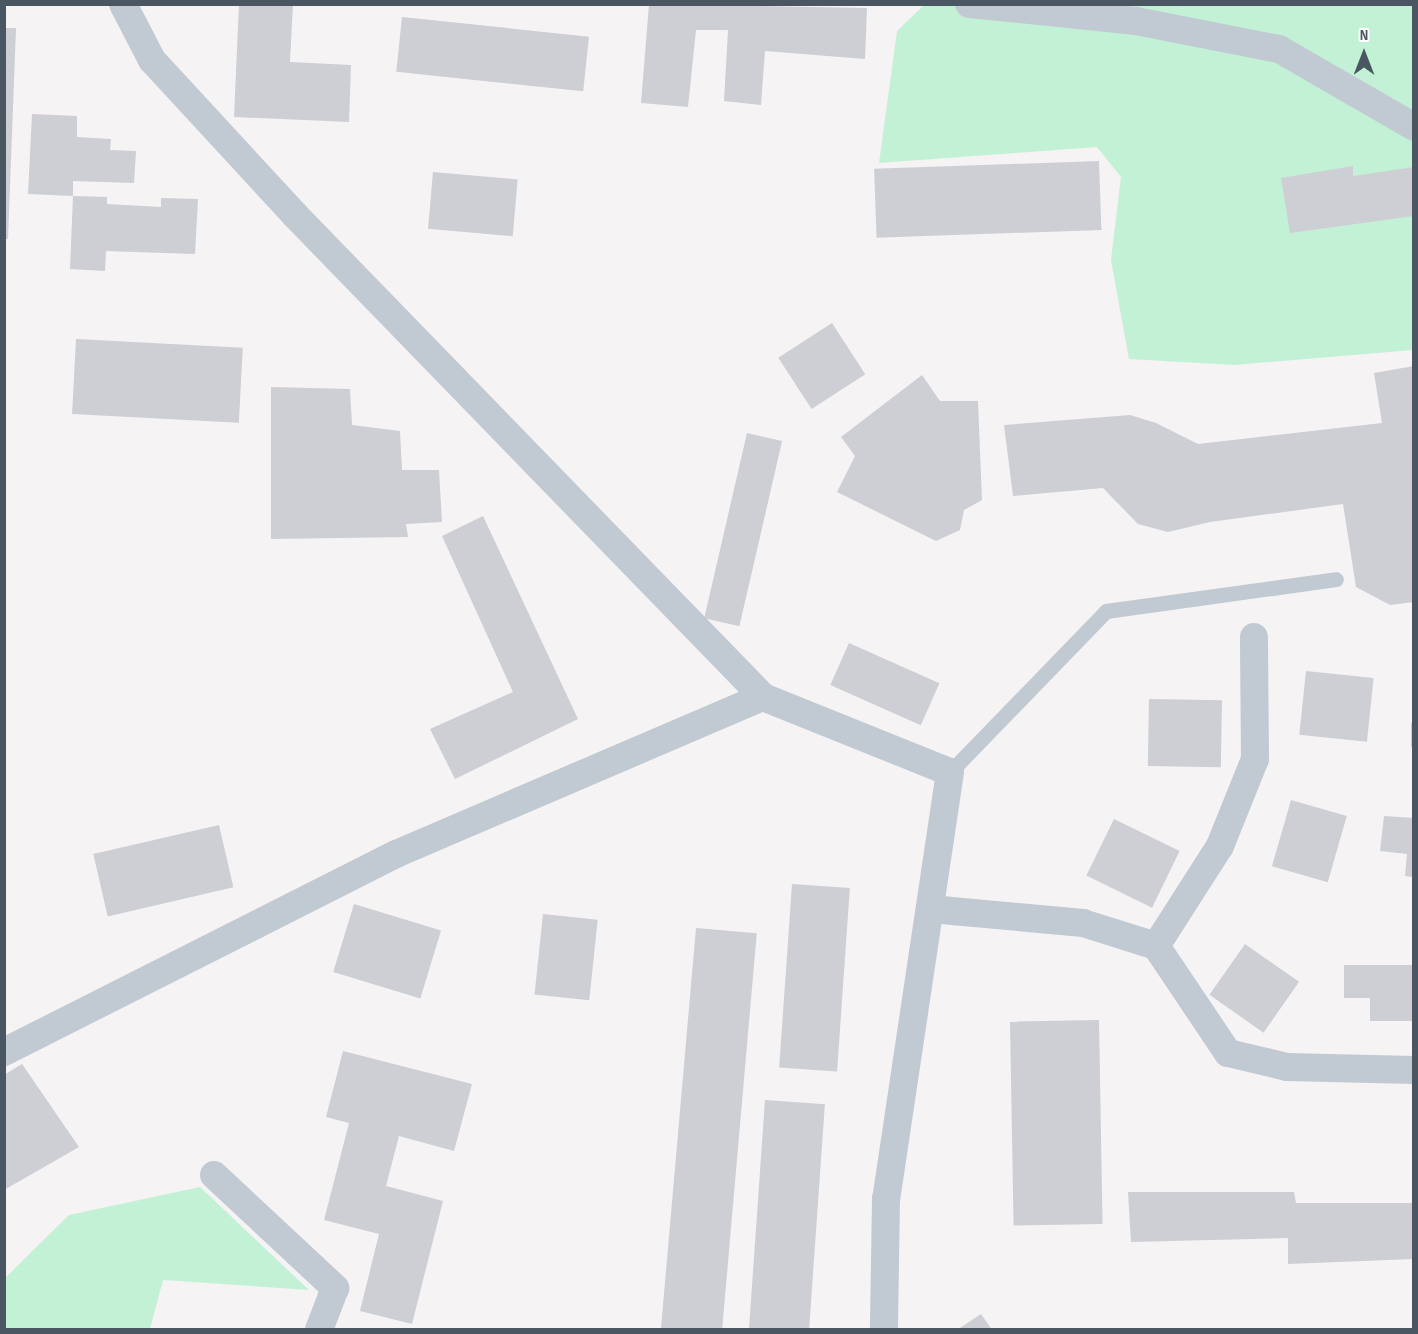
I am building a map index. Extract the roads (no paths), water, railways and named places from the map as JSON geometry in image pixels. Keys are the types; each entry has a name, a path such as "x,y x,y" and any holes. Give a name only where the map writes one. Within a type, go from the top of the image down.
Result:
{"street":[{"path":"123,4 152,60 200,112 763,697 950,772 886,1198 884,1329"},
{"path":"969,4 1136,21 1279,49 1413,127"},
{"path":"1156,946 1220,846 1255,759 1254,637"},
{"path":"4,1052 396,854 763,697"},
{"path":"930,909 1083,922 1156,946 1228,1053 1287,1067 1413,1070"},
{"path":"214,1175 335,1288 319,1329"}],"lane":[{"path":"950,772 1106,611 1336,579"}]}
